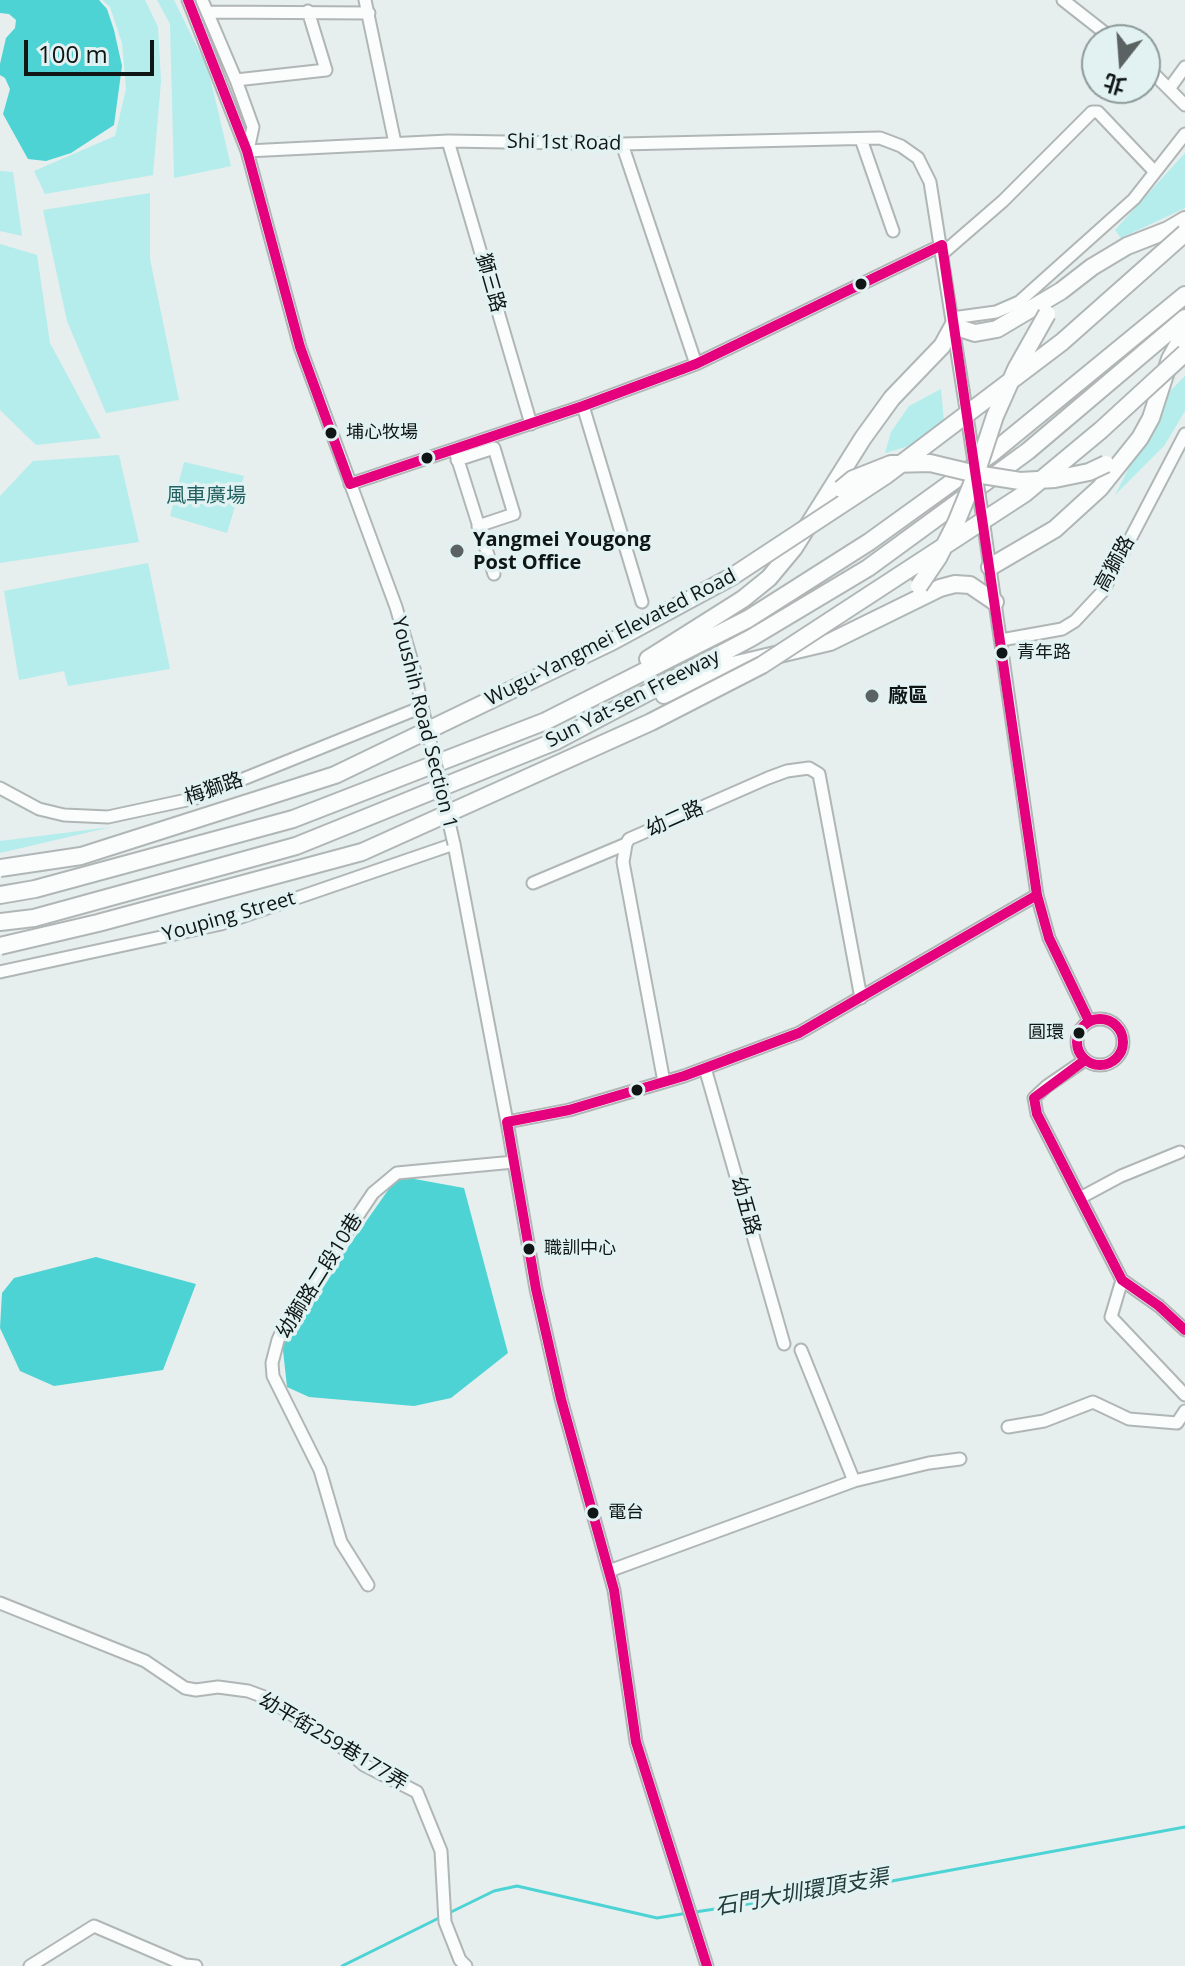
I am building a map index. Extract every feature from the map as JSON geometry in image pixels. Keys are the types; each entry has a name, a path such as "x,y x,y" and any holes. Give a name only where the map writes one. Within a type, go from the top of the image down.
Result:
{"highway":[{"path":"568,710 769,578 794,548 863,438 892,398 942,346 953,322 975,333 997,329 1061,291 1127,246 1185,220"},
{"name":"Wugu-Yangmei Elevated Road","path":"0,868 81,856 335,775 613,641 733,576 885,476 1062,342 1185,233"},
{"path":"888,615 919,586 938,558 956,523 995,416 1016,369 1061,291"},
{"name":"Sun Yat-sen Freeway","path":"0,895 35,889 293,819 546,721 748,619 869,542 991,454 1185,295"},
{"name":"Sun Yat-sen Freeway","path":"0,922 34,918 296,846 556,741 751,638 868,568 1028,451 1185,318"},
{"path":"990,567 1055,529 1100,488 1151,418 1170,359 1185,332"},
{"path":"0,946 113,920 362,852 651,722 762,665 1024,494 1101,430 1185,353"},
{"path":"820,506 853,479 891,464 930,463 1020,481 1055,479 1089,472 1128,453"},
{"path":"556,741 733,665 830,642 940,588 955,584 970,585 995,602"}],"street":[{"name":"Youshih Road Section 1","path":"188,0 247,151 300,347 396,607 415,672 454,844 536,1289 558,1386 614,1590 636,1742 707,1966"},
{"name":"Youshih Road Section 1","path":"202,0 253,127 247,151"},
{"path":"365,0 395,143"},
{"path":"1063,0 1094,24"},
{"path":"236,80 326,70 308,11"},
{"path":"208,12 369,13"},
{"path":"1169,89 1185,67"},
{"path":"1161,81 1185,105"},
{"path":"456,455 696,364 942,249 1003,201 1092,112 1098,112 1154,171"},
{"path":"953,322 996,312 1019,302 1134,199 1185,134"},
{"name":"Shi 1st Road","path":"247,151 448,141 622,144 880,138 901,146 918,158 930,182 942,249"},
{"path":"861,139 893,231"},
{"name":"獅三路","path":"448,141 531,424"},
{"path":"622,144 696,364"},
{"path":"942,249 1037,895 1049,938 1089,1021"},
{"path":"583,406 642,602"},
{"name":"高獅路","path":"1001,640 1062,629 1075,621 1103,591 1185,434"},
{"path":"350,484 456,455 494,448 514,514 478,526"},
{"path":"456,455 494,574"},
{"name":"梅獅路","path":"0,788 39,809 64,815 108,817 196,798 422,707"},
{"name":"幼二路","path":"533,883 787,771 809,768 819,774 861,998"},
{"name":"Youping Street","path":"0,972 221,924 454,844"},
{"path":"626,844 623,862 664,1082"},
{"path":"507,1122 569,1110 664,1082 799,1033 1037,895"},
{"path":"1089,1021 1109,1021 1122,1035 1120,1054 1113,1061 1094,1065 1085,1060 1076,1043 1080,1030 1089,1021"},
{"path":"1085,1060 1034,1098 1037,1114 1122,1280 1159,1306 1185,1330"},
{"name":"幼五路","path":"705,1068 784,1344"},
{"path":"1080,1198 1121,1176 1180,1152"},
{"name":"幼獅路二段10巷","path":"368,1585 341,1542 320,1470 273,1376 272,1363 278,1340 285,1324 373,1193 397,1173 514,1162"},
{"path":"1122,1280 1111,1317 1185,1395"},
{"path":"801,1350 854,1481"},
{"path":"1008,1427 1044,1421 1093,1402 1129,1419 1177,1423 1185,1411"},
{"path":"609,1571 854,1481 960,1459"},
{"name":"幼平街259巷177弄","path":"0,1603 145,1661 185,1688 218,1687 248,1691 267,1698 364,1765 417,1792 441,1851 445,1917 460,1960 466,1966"},
{"path":"30,1966 94,1926 185,1965 196,1966"}],"green space":[{"path":"102,0 145,0 158,27 161,81 153,175 45,194 34,171 115,136 126,89 122,43 110,7"},
{"path":"157,0 174,0 208,69 231,166 174,178 170,24"},
{"path":"1185,153 1185,208 1121,238 1115,230"},
{"path":"0,171 13,172 22,236 0,231"},
{"path":"150,193 150,259 179,400 106,413 67,321 43,210"},
{"path":"0,244 37,255 50,343 101,438 36,445 0,410"},
{"path":"1185,376 1185,411 1164,446 1115,495 1166,395"},
{"path":"941,389 944,422 919,443 885,453 891,432 909,406"},
{"path":"119,455 139,542 0,563 0,496 33,461"},
{"name":"風車廣場","path":"184,462 244,476 227,533 170,516"},
{"path":"148,563 170,669 68,686 64,671 19,680 4,591"},
{"path":"111,827 0,853 0,841"}],"water":[{"path":"0,0 99,0 107,9 122,66 114,125 71,153 46,161 28,159 3,114 10,89 0,75 0,64 6,38 15,28 16,20 9,14 0,13"},
{"path":"398,1176 464,1188 508,1353 451,1398 414,1406 309,1397 287,1387 282,1341"},
{"path":"96,1257 196,1284 163,1370 54,1386 20,1371 0,1328 2,1293 14,1278"}],"waterway":[{"name":"石門大圳環頂支渠","path":"695,1912 854,1888 1185,1827"},
{"name":"石門大圳環頂支渠","path":"449,1913 494,1891 517,1886 657,1918 688,1913"},
{"name":"石門大圳環頂支渠","path":"342,1966 443,1916"}],"transit line":[{"path":"188,0 247,151 300,347 350,484"},
{"path":"942,245 1037,895 1049,938 1089,1021"},
{"path":"350,484 583,406 696,364 942,245"},
{"path":"707,1966 636,1742 614,1590 561,1399 536,1289 507,1122 569,1110 684,1076 799,1033 1037,895"},
{"path":"1100,1019 1116,1026 1123,1042 1116,1058 1100,1065 1084,1058 1077,1042 1084,1026 1100,1019"},
{"path":"1085,1060 1034,1098 1037,1114 1122,1280 1159,1306 1185,1330"}],"place":[{"name":"埔心牧場","path":"331,433"},
{"name":"Yangmei Yougong Post Office","path":"457,551"},
{"name":"青年路","path":"1002,653"},
{"name":"廠區","path":"872,696"},
{"name":"圓環","path":"1079,1033"},
{"name":"職訓中心","path":"529,1249"},
{"name":"電台","path":"593,1513"}]}
